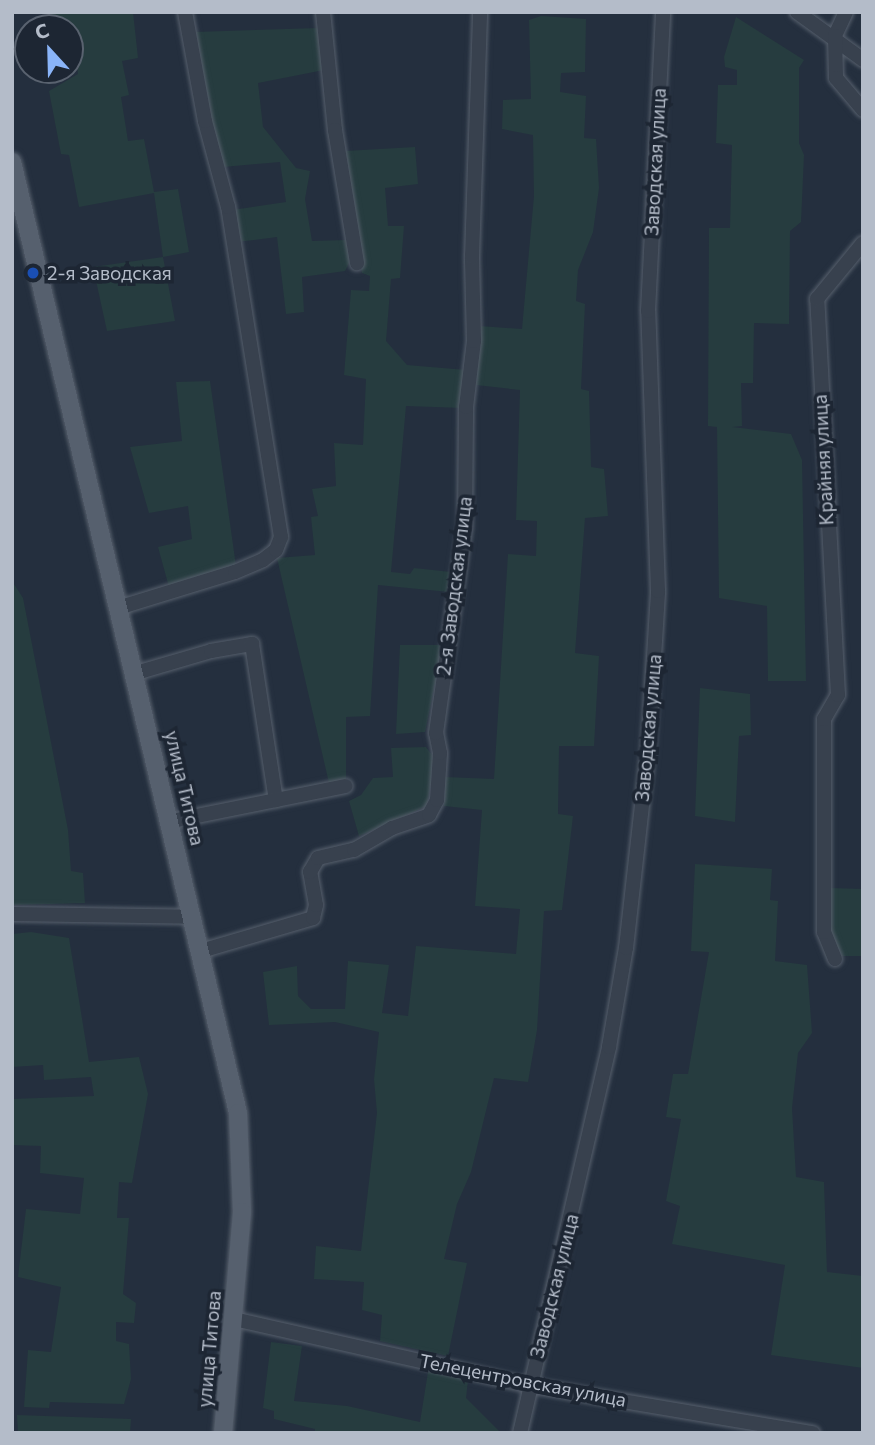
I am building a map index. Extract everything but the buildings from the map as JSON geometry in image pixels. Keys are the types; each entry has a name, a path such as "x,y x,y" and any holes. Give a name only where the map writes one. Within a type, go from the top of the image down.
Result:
{"main road":[{"name":"улица Титова","path":"12,162 172,821 237,1113 241,1150 242,1212 223,1433"}],"street":[{"path":"121,607 235,572 263,560 276,550 281,537 228,207 205,121 185,12"},
{"path":"323,12 335,130 357,263"},
{"name":"2-я Заводская улица","path":"201,951 313,918 316,905 310,872 318,858 354,850 392,828 429,815 436,800 440,753 436,733 465,526 466,407 474,341 472,257 480,12"},
{"name":"Заводская улица","path":"520,1433 528,1385 565,1247 609,1047 626,948 648,752 657,591 648,311 663,12"},
{"path":"797,12 835,36 863,60"},
{"path":"846,12 835,36 836,78 863,110"},
{"name":"Крайняя улица","path":"835,959 824,932 824,719 838,692 817,299 863,243"},
{"path":"136,673 211,651 251,644 276,800"},
{"path":"172,821 345,786"},
{"path":"12,914 193,917"},
{"name":"Телецентровская улица","path":"233,1319 528,1385 813,1433"}],"green space":[{"path":"49,12 133,12 138,58 122,61 129,95 121,97 128,141 144,139 154,192 178,189 189,252 163,257 154,193 79,207 69,155 61,154 49,91 61,84 84,84 84,14"},
{"path":"541,16 586,19 585,72 561,73 560,92 586,96 584,138 596,139 599,188 593,232 578,270 576,301 585,304 581,389 589,391 591,467 604,469 608,516 585,518 575,653 599,656 594,746 559,746 558,814 573,816 562,910 544,911 537,1030 528,1082 494,1078 471,1172 457,1204 444,1259 467,1263 448,1356 380,1341 382,1315 362,1310 364,1282 314,1279 316,1246 361,1251 377,1113 374,1079 379,1032 335,1022 269,1025 263,972 297,966 298,996 311,1009 345,1009 348,961 389,965 382,1013 408,1016 416,946 516,954 520,909 475,906 482,810 444,806 445,777 494,779 508,554 536,556 537,521 516,520 520,390 476,385 480,326 522,329 534,196 533,135 502,129 503,100 531,99 529,20"},
{"path":"736,17 804,60 799,68 799,143 804,155 801,222 790,231 789,324 754,323 753,383 741,383 742,426 732,427 791,434 802,460 806,681 768,681 767,606 719,598 717,427 708,426 709,228 730,228 732,145 716,143 718,85 737,85 737,70 725,67 724,57"},
{"path":"319,28 324,70 258,83 263,127 296,168 310,171 305,199 312,241 346,240 352,257 345,271 302,277 304,312 286,314 277,237 237,242 232,210 286,202 280,162 223,167 212,132 196,32"},
{"path":"415,147 418,184 385,188 388,226 404,226 400,278 391,279 386,341 407,365 466,370 463,408 406,406 391,572 410,574 414,568 451,572 449,592 378,585 370,716 346,717 346,780 329,783 277,558 315,555 311,517 318,516 312,489 336,486 334,443 363,445 366,379 344,375 351,290 369,291 370,276 362,273 345,151"},
{"path":"163,257 175,321 107,331 93,267"},
{"path":"210,381 236,566 169,587 158,547 192,539 188,506 149,513 130,447 182,441 176,382"},
{"path":"12,581 23,598 68,830 71,871 83,873 85,903 12,905"},
{"path":"400,645 443,645 425,732 396,734"},
{"path":"700,688 750,694 751,735 739,736 735,822 695,816"},
{"path":"426,747 435,759 427,806 359,836 349,801 361,795 373,778 393,777 391,748"},
{"path":"695,864 772,869 770,900 778,901 775,961 807,965 812,1033 798,1053 792,1108 796,1177 824,1182 827,1272 863,1276 863,1368 771,1355 785,1265 672,1244 680,1206 666,1201 681,1119 666,1117 673,1074 688,1074 709,952 691,951"},
{"path":"830,888 863,889 863,956 842,956 829,931"},
{"path":"31,932 69,938 89,1062 139,1057 148,1094 132,1183 119,1182 117,1218 129,1218 123,1294 136,1303 134,1323 116,1322 116,1341 129,1344 131,1379 124,1404 50,1402 49,1408 24,1407 28,1350 51,1352 61,1287 18,1277 26,1209 80,1214 84,1178 40,1173 41,1146 12,1145 12,1099 94,1096 91,1077 44,1080 43,1065 12,1067 12,934"},
{"path":"271,1342 302,1346 294,1401 347,1406 420,1422 428,1372 468,1380 466,1398 501,1433 315,1433 315,1429 274,1419 274,1411 263,1408"},
{"path":"17,1415 131,1419 130,1433 18,1433"}],"place":[{"name":"2-я Заводская","path":"33,273"}]}
